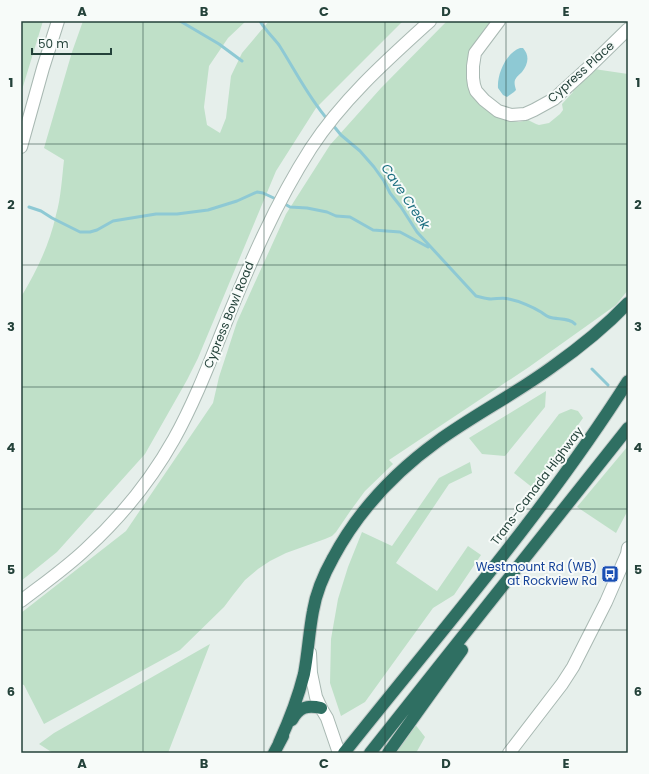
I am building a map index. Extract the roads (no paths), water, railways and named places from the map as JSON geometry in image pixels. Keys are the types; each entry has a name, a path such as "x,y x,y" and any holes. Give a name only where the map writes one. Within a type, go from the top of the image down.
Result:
{"highway":[{"path":"276,748 294,706 303,675 316,597 334,557 371,503 382,490 423,452 570,354 628,303"},
{"name":"Trans-Canada Highway","path":"344,753 529,522 578,455 628,382"},
{"path":"370,753 628,428"},
{"path":"388,753 518,568"},
{"path":"276,748 299,711 305,707 313,706 321,708"}],"street":[{"path":"21,147 58,21"},
{"name":"Cypress Bowl Road","path":"21,601 86,549 106,530 143,487 159,464 188,412 201,384 245,275 264,234 282,198 312,148 329,123 348,101 394,53 430,21"},
{"name":"Cypress Place","path":"499,21 475,53 473,78 476,91 484,100 498,111 511,115 525,114 554,98 588,68 628,29"},
{"path":"509,753 562,684 573,667 606,602 628,552"},
{"path":"311,626 311,673 316,697 327,718 339,753"}],"water":[{"path":"520,48 523,48 527,54 527,63 515,80 516,90 507,97 503,95 498,88 499,77 503,65 507,59 511,54"}],"waterway":[{"path":"180,21 219,44 242,61"},
{"name":"Cave Creek","path":"260,21 279,45 308,93 328,120"},
{"name":"Cave Creek","path":"332,124 341,135 360,151 374,167 417,232 476,296 489,299 504,298 513,300 530,306 546,316 570,320 575,324"},
{"path":"29,207 41,211 80,232 90,232 97,230 113,221 156,214 177,214 208,210 237,201 257,192 263,193 278,200"},
{"path":"283,203 290,207 307,208 327,212 336,216 350,217 373,230 400,232 428,247"},
{"name":"Cave Creek","path":"592,369 608,385"}],"place":[{"name":"Westmount Rd (WB) at Rockview Rd","path":"610,574"}]}
